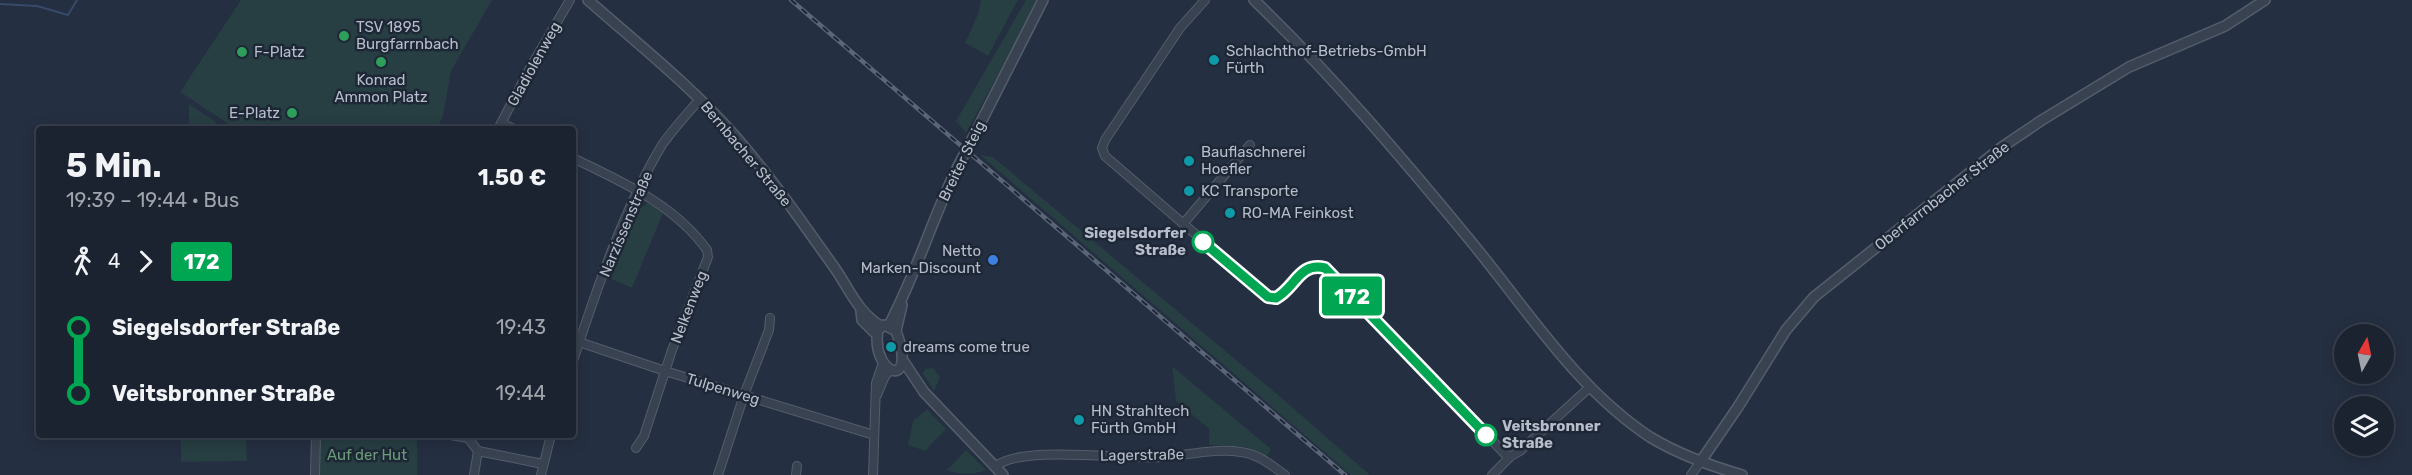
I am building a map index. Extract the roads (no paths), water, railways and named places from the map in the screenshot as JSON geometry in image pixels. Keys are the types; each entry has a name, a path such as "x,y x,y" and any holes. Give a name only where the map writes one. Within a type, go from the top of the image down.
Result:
{"street":[{"name":"Gladiolenweg","path":"500,126 530,68 570,0"},
{"name":"Bernbacher Straße","path":"588,0 700,99 736,137 776,186 835,269 861,311 889,327"},
{"name":"Breiter Steig","path":"877,335 889,327 904,297 937,210 1043,0"},
{"path":"1205,0 1180,28 1105,140 1102,148 1105,156 1268,297 1276,298 1282,295 1306,269 1314,266 1325,268 1497,447 1506,455 1511,456"},
{"path":"1254,0 1281,25 1391,144 1590,387 1626,419 1652,438 1701,461 1742,475"},
{"name":"Oberfarrnbacher Straße","path":"1691,475 1749,390 1786,330 1814,297 2002,147 2042,120 2128,67 2225,26 2265,0"},
{"name":"Narzissenstraße","path":"576,341 639,190 663,143 700,99"},
{"path":"1183,224 1250,145"},
{"path":"576,159 639,190"},
{"name":"Nelkenweg","path":"636,448 644,436 708,257 703,245 684,226 661,205 639,190"},
{"path":"861,311 862,320 877,335 883,363 876,383 873,475"},
{"path":"718,475 744,395 769,330 770,318"},
{"path":"889,327 904,362 924,392 1003,475"},
{"name":"Tulpenweg","path":"576,341 665,372 874,435"},
{"path":"877,396 885,376 900,368 904,362"},
{"path":"883,363 924,392"},
{"path":"1492,475 1590,387"},
{"path":"315,475 316,438"},
{"path":"469,438 478,451 543,464"},
{"path":"541,475 550,438"},
{"name":"Lagerstraße","path":"994,467 1000,462 1017,457 1057,455 1162,457 1226,450 1253,454 1285,475"},
{"path":"474,475 478,451"}],"waterway":[{"path":"0,4 37,6 68,15 77,0"}],"railway":[{"path":"791,0 1345,475"}],"place":[{"name":"TSV 1895 Burgfarrnbach","path":"344,36"},
{"name":"F-Platz","path":"242,52"},
{"name":"Schlachthof-Betriebs-GmbH Fürth","path":"1214,60"},
{"name":"Konrad Ammon Platz","path":"381,62"},
{"name":"E-Platz","path":"292,113"},
{"name":"Bauflaschnerei Hoefler","path":"1189,161"},
{"name":"KC Transporte","path":"1189,191"},
{"name":"RO-MA Feinkost","path":"1230,213"},
{"name":"Siegelsdorfer Straße","path":"1203,242"},
{"name":"Netto Marken-Discount","path":"993,260"},
{"name":"dreams come true","path":"891,347"},
{"name":"HN Strahltech Fürth GmbH","path":"1079,420"},
{"name":"Veitsbronner Straße","path":"1486,435"}],"park label":[{"name":"Auf der Hut","path":"367,455"}]}
